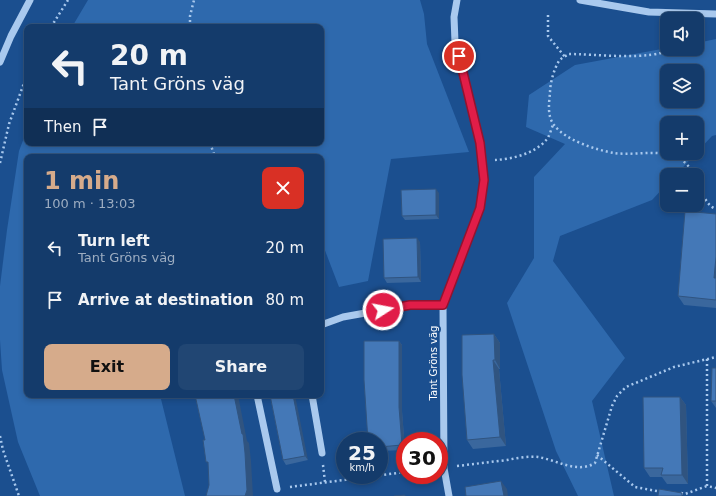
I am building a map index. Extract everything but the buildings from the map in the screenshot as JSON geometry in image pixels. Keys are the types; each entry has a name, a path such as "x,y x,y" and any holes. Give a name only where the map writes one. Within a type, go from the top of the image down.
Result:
{"street":[{"path":"0,62 11,36 30,0"},
{"name":"Tant Gröns väg","path":"444,432 443,305 480,208 484,180 480,143 455,42 454,17 457,0"},
{"path":"580,0 649,12 716,14"},
{"path":"324,324 343,317 410,305 443,305"},
{"path":"258,398 277,489"},
{"path":"313,398 322,453"},
{"name":"Tant Gröns väg","path":"447,484 449,496"}],"path":[{"path":"53,24 68,0"},
{"path":"190,24 190,16 194,0"},
{"path":"548,15 548,36 565,57"},
{"path":"660,53 639,56 570,54 560,59 550,90 549,112 553,125 563,134 587,146 615,153 651,152 672,155 690,168"},
{"path":"0,163 9,124 24,82"},
{"path":"483,161 504,160 521,156 537,148 547,139 553,125"},
{"path":"704,196 713,208 716,209"},
{"path":"448,467 518,458 537,457 582,468 589,466 595,462 612,406 617,396 626,387 674,367 716,357"},
{"path":"707,359 707,486"},
{"path":"0,436 3,450 19,496"},
{"path":"597,455 635,487 670,492"},
{"path":"277,489 396,473"},
{"path":"677,493 685,494 707,486 716,488"}],"shaded area":[{"path":"88,0 420,0 424,14 427,44 469,152 391,159 368,281 339,287 324,248 324,154 24,154 24,398 161,398 185,496 40,496 18,442 2,370 0,340 0,286 19,151 24,138 24,146 324,146 324,24 74,24"},
{"path":"716,39 716,135 712,136 704,145 704,116 660,116 660,160 690,160 682,168 660,168 660,191 652,200 560,236 553,261 625,358 592,401 614,496 578,496 556,451 507,303 534,258 534,177 565,144 526,127 529,95 575,65 660,49 660,56 704,56 704,42"}],"route":[{"path":"383,310 410,305 443,305 480,208 484,180 483,161 459,56"}]}
